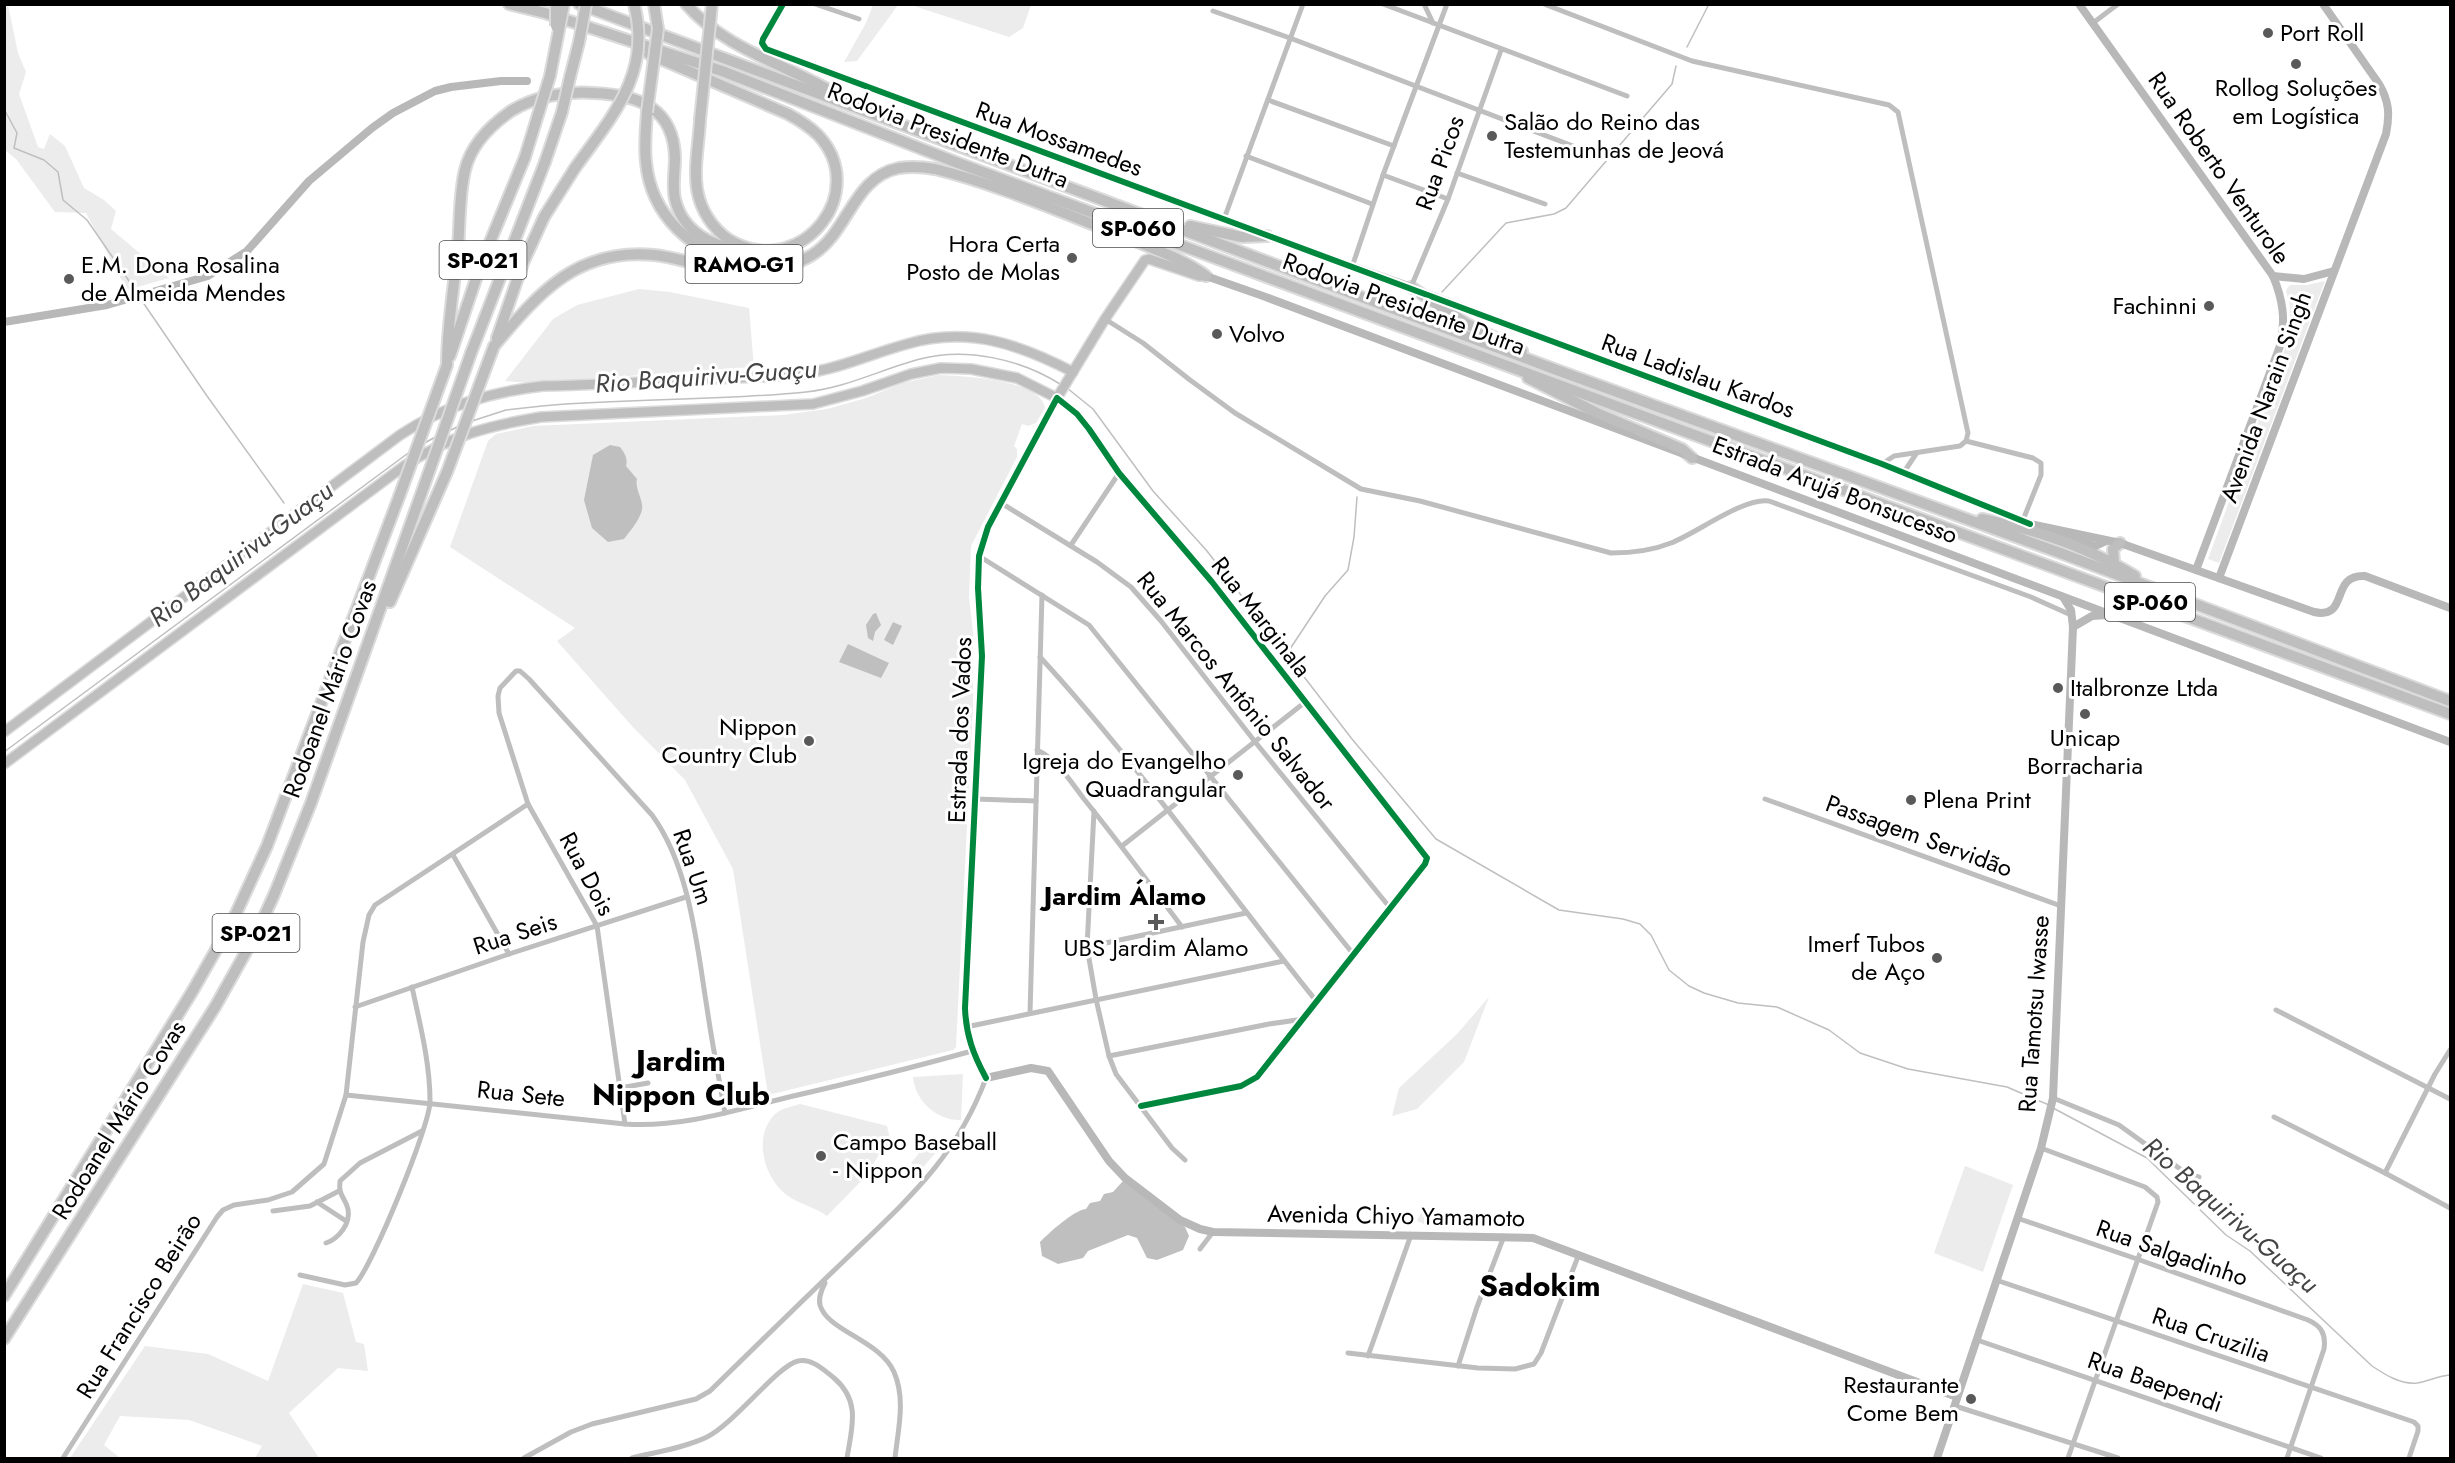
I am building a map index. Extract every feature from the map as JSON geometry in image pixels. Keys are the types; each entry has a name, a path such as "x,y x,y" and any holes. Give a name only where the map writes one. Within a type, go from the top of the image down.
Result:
{"highway":[{"name":"Rodovia Presidente Dutra","path":"508,4 722,72 958,163 1763,458 1953,532 2451,714"},
{"path":"556,4 558,38"},
{"name":"Rodoanel Mário Covas","path":"4,1296 192,992 233,920 267,846 399,497 482,264 525,157 550,76 564,4"},
{"name":"Rodovia Presidente Dutra","path":"579,4 1554,369 2165,592 2451,701"},
{"name":"Rodoanel Mário Covas","path":"4,1339 215,1007 256,934 291,855 377,622 471,353 545,162 562,112 586,4"},
{"path":"377,622 394,596 447,472 523,263 544,218 625,94 634,73 640,39 634,4"},
{"name":"RAMO-G1","path":"654,4 658,29 645,148 646,164 653,191 664,214 674,227 700,248 746,265 770,268 788,266 814,254 835,234 857,197 871,181 884,173 912,166 934,169 1052,208 1147,246 1206,276"},
{"path":"686,4 703,22 732,41 825,87 861,110"},
{"path":"712,4 700,120 697,173 699,200 711,222 719,231 729,240 743,247"},
{"path":"447,365 447,332 453,295 465,170 487,130 522,104 555,94 592,92 631,98 653,107 661,114 669,127 675,157 675,200 696,233 708,241 731,248 743,247 770,251 788,249 803,242 822,223 833,199 836,179 833,161 823,142 804,123 592,29"},
{"path":"1138,212 1155,213 1214,232 1242,237 1267,236"},
{"path":"494,346 531,301 549,286 587,264 623,255 648,255 723,269 746,265"},
{"path":"1411,287 1467,324 1554,369"},
{"path":"1505,364 1562,396 1631,429 1682,449 1692,458"},
{"path":"1949,512 2003,523 2097,555 2165,592"},
{"path":"2003,523 2027,522"},
{"path":"2114,563 2113,549 2120,543"}],"main road":[{"path":"4,764 399,470 427,452 469,432 542,417 813,404 853,394 910,374 941,369 971,369 1017,378 1059,395 1105,318 1144,260 1149,259 1199,276 1206,276"},
{"path":"4,732 400,435 433,415 471,399 514,389 543,386 808,373 854,362 929,338 956,337 1006,343 1035,354 1071,375"}],"street":[{"name":"Rua Mossamedes","path":"783,4 763,39 762,43 766,49 1352,267"},
{"path":"814,4 858,19"},
{"path":"1224,219 1303,4"},
{"path":"1383,4 1627,96"},
{"path":"1424,4 1436,25"},
{"path":"1352,267 1436,25 1447,4"},
{"path":"1544,4 1677,56 1888,105 1896,109 1967,430 1966,441"},
{"name":"Rua Roberto Venturole","path":"2079,4 2273,276 2282,298 2284,315 2280,346 2196,570"},
{"path":"2093,23 2118,4"},
{"name":"Avenida Narain Singh","path":"2219,578 2386,134 2390,116 2386,96 2379,84 2323,4"},
{"path":"1213,11 1586,151"},
{"name":"Rua Picos","path":"1411,287 1448,198 1501,50"},
{"path":"4,321 87,309 208,276 247,251 305,186 328,164 372,128 412,102 435,91 451,87 501,81 527,81"},
{"path":"1268,100 1394,146"},
{"path":"1246,156 1372,204"},
{"path":"1457,173 1545,204"},
{"path":"1383,175 1448,198"},
{"name":"Rua Ladislau Kardos","path":"1352,267 1904,472 2027,522 2096,546 2106,541 2120,543"},
{"path":"2273,276 2304,279 2334,271"},
{"name":"Estrada Arujá Bonsucesso","path":"1206,276 2451,742"},
{"path":"1105,318 1143,343 1235,413 1361,489 1420,501 1611,553 1635,553 1656,549 1686,537 1747,504 1760,500 1769,501 2020,593 2068,612 2072,616"},
{"name":"Rua Marginala","path":"1059,395 1089,429 1119,473 1212,582 1304,703 1426,855 1425,864 1391,909"},
{"name":"Estrada dos Vados","path":"986,1078 972,1051 966,1028 982,646 978,588 979,556 988,527 1059,395"},
{"path":"1882,464 1894,456 1956,447 1966,441 2033,458 2041,463 2042,475 2027,522"},
{"path":"1904,472 1916,454"},
{"path":"1071,545 1119,473"},
{"name":"Rua Marcos Antônio Salvador","path":"1001,503 1071,545 1131,587 1161,621 1256,743 1391,909"},
{"path":"2120,543 2319,613 2333,608 2347,581 2358,575 2451,608"},
{"path":"979,556 1089,625 1354,955"},
{"path":"1030,1013 1042,595"},
{"path":"2063,597 2072,616"},
{"path":"2073,627 2092,616 2108,614"},
{"name":"Rua Tamotsu Iwasse","path":"1937,1458 2041,1148 2050,1112 2061,906 2072,616"},
{"path":"1040,657 1168,812 1317,1002"},
{"name":"Rua Dois","path":"529,680 520,671 512,674 500,688 498,705 509,750 528,804 597,926 625,1124"},
{"name":"Rua Um","path":"529,680 628,788 662,829 672,850 696,934 725,1113"},
{"path":"1122,846 1304,703"},
{"path":"1037,750 1044,753 1058,766 1122,846 1182,927"},
{"path":"976,799 1036,801"},
{"name":"Passagem Servidão","path":"1765,800 2061,906"},
{"name":"Rua Francisco Beirão","path":"63,1458 223,1210 234,1205 280,1197 313,1176 328,1156 346,1095 363,942 369,915 383,898 453,855 528,804"},
{"path":"1094,811 1088,947 1096,999 1109,1056 1116,1074 1172,1148 1185,1160"},
{"path":"453,855 509,954"},
{"name":"Rua Seis","path":"355,1007 686,897"},
{"path":"1141,1106 1250,1083 1391,909"},
{"path":"1088,947 1246,913"},
{"path":"966,1028 1284,961"},
{"path":"300,1275 345,1285 356,1283 361,1278 381,1240 431,1103 412,987"},
{"path":"2276,1010 2451,1099"},
{"path":"1109,1056 1304,1019"},
{"path":"2385,1173 2428,1087 2451,1050"},
{"name":"Rua Sete","path":"346,1095 625,1124 672,1123 725,1113 907,1070 972,1051"},
{"name":"Avenida Chiyo Yamamoto","path":"986,1078 1031,1068 1048,1071 1109,1161 1125,1178 1180,1220 1200,1229 1213,1232 1533,1238 1958,1397"},
{"path":"524,1458 571,1432 592,1424 696,1399 710,1390 908,1198 939,1163 966,1125 986,1078"},
{"path":"620,1088 648,1083"},
{"path":"2052,1099 2119,1125 2183,1171 2199,1177"},
{"path":"2274,1118 2385,1173 2451,1209"},
{"path":"326,1244 336,1240 346,1221 348,1210 339,1191 340,1181 360,1163 422,1131"},
{"path":"2041,1148 2145,1187 2155,1194 2157,1202 2068,1458"},
{"path":"273,1211 310,1206 339,1191"},
{"path":"317,1202 346,1221"},
{"name":"Rua Salgadinho","path":"2017,1218 2315,1323 2325,1337 2322,1355 2310,1388"},
{"path":"1200,1249 1213,1232"},
{"path":"1368,1356 1411,1234"},
{"path":"1458,1366 1504,1236"},
{"path":"1348,1353 1458,1366 1515,1369 1534,1364 1541,1353 1579,1254"},
{"path":"827,1278 819,1298 820,1306 825,1313 841,1327 882,1354 894,1371 900,1400 895,1458"},
{"name":"Rua Cruzilia","path":"1996,1280 2414,1422 2418,1426 2418,1431 2409,1458"},
{"name":"Rua Baependi","path":"1977,1340 2321,1458"},
{"path":"632,1458 706,1437 724,1426 782,1371 797,1361 808,1361 819,1365 839,1382 853,1405 847,1458"},
{"path":"2287,1458 2310,1388"},
{"path":"1954,1406 2117,1458"}],"shaded area":[{"path":"4,5 8,5 18,53 26,72 19,94 38,147 44,149 50,134 65,146 84,188 104,200 116,211 111,229 169,278 127,290 86,213 55,212 16,159 5,150"},
{"path":"873,5 898,5 857,61 844,62 866,23"},
{"path":"911,5 1031,5 1023,28 1009,37"},
{"path":"2325,281 2219,563 2208,559 2290,335 2290,307 2286,290 2290,285 2307,285"},
{"path":"639,289 670,292 749,308 754,367 530,383 505,381 553,319 577,305"},
{"name":"Nippon Country Club","path":"939,375 981,378 1016,385 1040,398 1045,408 1036,423 1028,426 1022,424 1014,446 1017,449 1017,457 971,546 969,597 973,632 973,705 956,1047 953,1050 768,1095 733,869 685,780 631,725 557,641 575,628 450,547 488,441 496,434 533,426 783,415 827,409 866,398 903,383"},
{"path":"610,445 620,447 625,454 626,466 637,479 642,509 638,520 624,539 608,542 592,528 584,500 593,455"},
{"path":"876,613 881,625 875,632 873,641 868,638 866,625"},
{"path":"893,622 902,626 893,645 884,640"},
{"path":"848,644 889,663 881,678 839,662"},
{"path":"1489,997 1464,1062 1417,1109 1392,1116 1399,1088 1457,1034"},
{"path":"963,1074 961,1120 944,1117 929,1108 918,1094 913,1077"},
{"name":"Campo Baseball - Nippon","path":"800,1104 887,1126 892,1148 882,1150 865,1177 827,1216 798,1202 782,1191 770,1174 763,1154 764,1133 774,1115"},
{"path":"928,1142 937,1151 920,1171 911,1163"},
{"path":"1965,1166 2013,1185 1983,1272 1934,1253"},
{"path":"1123,1181 1185,1227 1189,1236 1183,1250 1157,1260 1147,1258 1137,1238 1128,1235 1088,1251 1083,1258 1058,1264 1042,1256 1040,1242 1049,1233 1081,1210 1086,1209 1090,1203 1100,1201 1104,1194 1113,1192"},
{"path":"1424,1206 1433,1210 1431,1214 1444,1219 1442,1225 1429,1220 1426,1225 1417,1221"},
{"path":"303,1284 343,1293 356,1342 364,1344 368,1371 338,1368 289,1413 319,1458 255,1458 262,1446 189,1420 120,1416 104,1445 120,1458 70,1458 145,1346 208,1354 268,1381"}],"waterway":[{"path":"1687,47 1709,4"},
{"path":"1442,292 1506,223 1554,214 1566,208 1672,84 1676,66"},
{"path":"4,109 17,133 14,148 44,160 58,172 63,200 87,220 138,294"},
{"path":"140,298 284,503"},
{"name":"Rio Baquirivu-Guaçu","path":"472,421 506,410 542,406 740,397 821,390 920,359 956,354 1010,362 1060,384"},
{"name":"Rio Baquirivu-Guaçu","path":"1067,388 1093,409 1153,491 1207,551 1352,739 1436,839 1559,910 1623,919 1640,924 1651,935 1669,970 1689,986 1704,993 1738,1003 1777,1007 1829,1030 1860,1053 1908,1069 2007,1087 2049,1105"},
{"name":"Rio Baquirivu-Guaçu","path":"447,432 459,426"},
{"name":"Rio Baquirivu-Guaçu","path":"423,444 437,436"},
{"name":"Rio Baquirivu-Guaçu","path":"4,752 411,451"},
{"path":"1286,655 1325,596 1348,570 1354,537 1357,497"},
{"name":"Rio Baquirivu-Guaçu","path":"2053,1108 2147,1158 2226,1235 2250,1251 2372,1366 2393,1378 2411,1383 2450,1375"}],"cycle path":[{"path":"783,4 763,39 762,43 766,49 1882,464 2030,524"},
{"path":"986,1078 971,1044 965,1008 982,656 978,588 979,556 988,527 1057,398 1077,414 1119,473 1212,582 1427,858 1425,864 1257,1077 1241,1086 1141,1106"}],"place":[{"name":"Port Roll","path":"2268,33"},
{"name":"Rollog Soluções em Logística","path":"2296,64"},
{"name":"Salão do Reino das Testemunhas de Jeová","path":"1492,136"},
{"name":"Hora Certa Posto de Molas","path":"1072,258"},
{"name":"E.M. Dona Rosalina de Almeida Mendes","path":"69,279"},
{"name":"Fachinni","path":"2209,306"},
{"name":"Volvo","path":"1217,334"},
{"name":"Italbronze Ltda","path":"2058,688"},
{"name":"Unicap Borracharia","path":"2085,714"},
{"name":"Nippon Country Club","path":"809,741"},
{"name":"Igreja do Evangelho Quadrangular","path":"1238,775"},
{"name":"Plena Print","path":"1911,800"},
{"name":"UBS Jardim Alamo","path":"1156,922"},
{"name":"Imerf Tubos de Aço","path":"1937,958"},
{"name":"Campo Baseball - Nippon","path":"821,1156"},
{"name":"Restaurante Come Bem","path":"1971,1399"}],"district":[{"name":"Jardim Álamo","path":"1125,896"},
{"name":"Jardim Nippon Club","path":"681,1078"},
{"name":"Sadokim","path":"1540,1286"}]}
